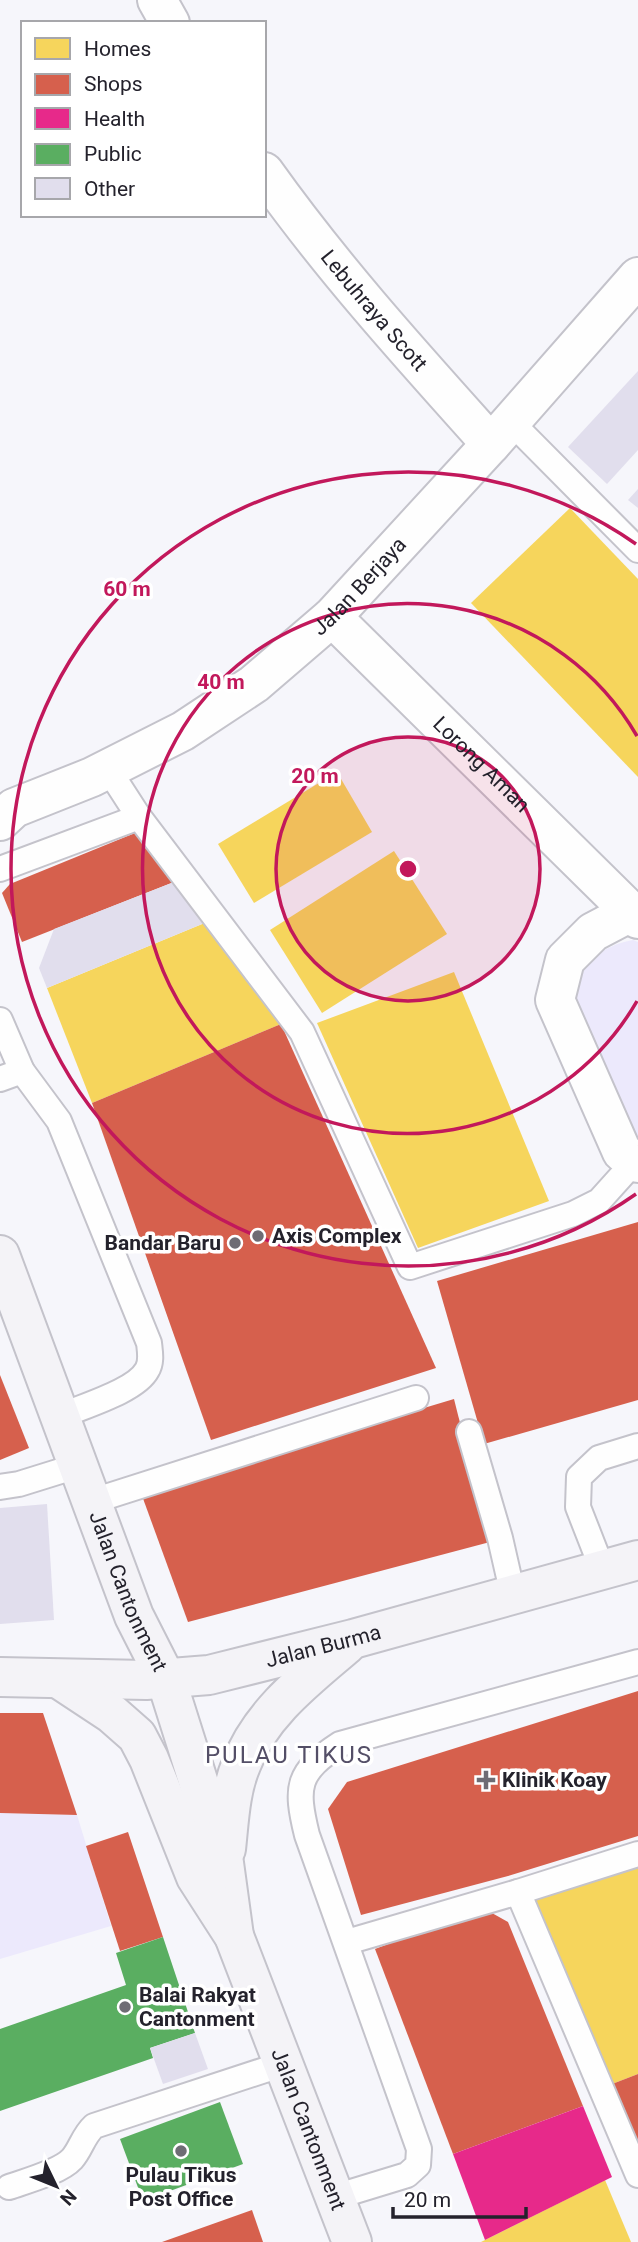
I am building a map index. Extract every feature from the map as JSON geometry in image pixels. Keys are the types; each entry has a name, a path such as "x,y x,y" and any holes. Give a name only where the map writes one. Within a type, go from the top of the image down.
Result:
{"main road":[{"name":"Jalan Cantonment","path":"0,1255 134,1616 166,1679 224,1863 234,1936"},
{"name":"Jalan Burma","path":"0,1677 166,1679 209,1675 354,1639 620,1566"},
{"path":"224,1863 232,1797 250,1744 277,1707 354,1639"},
{"name":"Jalan Cantonment","path":"59,1679 112,1714 137,1736 158,1779 196,1877 234,1936 352,2242"}],"street":[{"path":"157,0 169,21"},
{"name":"Lebuhraya Scott","path":"266,175 307,233 371,310 501,433"},
{"name":"Jalan Berjaya","path":"5,812 108,769 183,731 254,684 332,617 501,433 638,277"},
{"name":"Lorong Aman","path":"332,617 634,915 593,932 565,960 555,1000 622,1152 637,1162"}],"lane":[{"path":"501,433 638,550"},
{"path":"108,769 139,817 302,1032 410,1267 573,1213 599,1201 637,1162"},
{"path":"0,869 139,817"},
{"path":"0,1020 11,1075 59,1121 149,1343 151,1356 148,1369 140,1380 130,1387 61,1416"},
{"path":"93,1501 416,1398"},
{"path":"469,1433 500,1538 513,1595"},
{"path":"620,1566 578,1507 579,1477 599,1458 638,1446"},
{"path":"0,1487 19,1484 80,1465"},
{"path":"335,2197 407,2175 418,2165 419,2149 307,1835 300,1806 302,1782 317,1759 340,1744 638,1662"},
{"path":"346,1942 638,1854"},
{"path":"518,1892 638,2175"},
{"path":"9,2187 62,2166 72,2159 85,2135 94,2126 283,2064"}],"shaded area":[{"path":"633,940 638,942 638,1140 573,995 581,974 594,958 611,947"},
{"path":"0,1813 77,1815 111,1926 0,1959"}],"building: Homes":[{"path":"570,508 638,579 638,777 471,603"},
{"path":"337,772 372,832 254,903 218,844"},
{"path":"394,851 447,934 322,1013 270,930"},
{"path":"207,922 281,1024 92,1103 47,988"},
{"path":"454,972 549,1201 418,1248 317,1023"},
{"path":"638,1864 638,2074 607,2086 530,1900"},
{"path":"605,2180 631,2242 481,2242"}],"building: Shops":[{"path":"135,833 174,882 22,942 2,893 10,884"},
{"name":"Axis Complex","path":"281,1024 436,1368 211,1440 92,1103"},
{"path":"638,1222 638,1400 484,1444 437,1281"},
{"path":"0,1375 29,1448 0,1460"},
{"path":"454,1399 490,1542 188,1622 141,1493"},
{"path":"638,1691 638,1836 508,1876 361,1915 328,1809 347,1782"},
{"path":"0,1713 43,1713 77,1815 0,1813"},
{"path":"128,1832 163,1937 120,1951 86,1846"},
{"path":"483,1908 508,1922 583,2106 453,2154 375,1949"},
{"path":"638,2074 638,2157 607,2086"},
{"path":"252,2210 263,2242 162,2242"}],"building: Health":[{"path":"583,2106 612,2177 485,2240 453,2154"}],"building: Public":[{"name":"Balai Rakyat Cantonment","path":"163,1937 195,2033 150,2048 153,2058 0,2111 0,2029 126,1985 116,1953"},
{"name":"Pulau Tikus Post Office","path":"220,2102 243,2164 143,2201 120,2139"}],"building: Other":[{"path":"638,371 638,450 607,484 568,447"},
{"path":"638,489 638,508 628,500"},
{"path":"174,882 207,922 47,988 39,968 54,929"},
{"path":"47,1504 54,1620 0,1624 0,1508"},
{"path":"195,2033 208,2069 163,2084 150,2048"}],"place":[{"name":"Axis Complex","path":"258,1236"},
{"name":"Bandar Baru","path":"235,1243"},
{"name":"Klinik Koay","path":"486,1780"},
{"name":"Balai Rakyat Cantonment","path":"125,2007"},
{"name":"Pulau Tikus Post Office","path":"181,2151"}],"district":[{"name":"PULAU TIKUS","path":"289,1755"}]}
